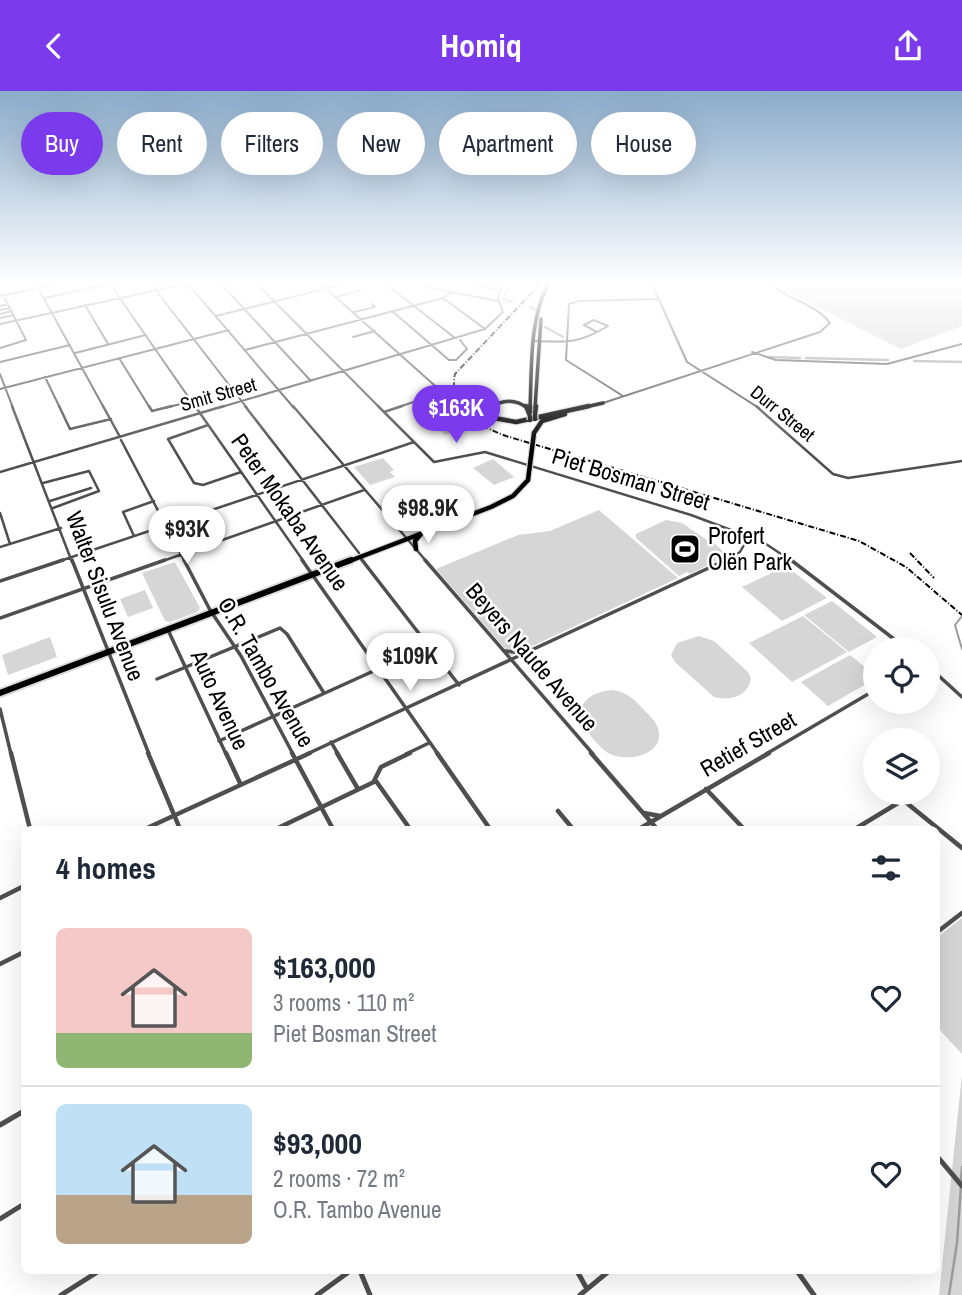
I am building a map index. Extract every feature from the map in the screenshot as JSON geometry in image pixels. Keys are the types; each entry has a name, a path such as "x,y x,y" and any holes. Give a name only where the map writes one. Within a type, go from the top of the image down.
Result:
{"highway":[{"path":"532,417 541,340"},
{"path":"406,538 504,502 519,491 526,479 532,432 534,341"},
{"path":"541,344 549,342"},
{"path":"532,417 526,406 514,401 498,403 489,410 494,418 512,422 603,403"},
{"path":"532,432 544,419 603,403"},
{"path":"0,691 499,501 526,479"},
{"path":"416,549 415,541 421,534"},
{"path":"107,650 168,630 211,611"}],"street":[{"path":"0,348 26,340"},
{"name":"O.R. Tambo Avenue","path":"68,340 211,611 235,646 331,826"},
{"path":"106,340 108,344"},
{"path":"75,353 124,340"},
{"name":"Peter Mokaba Avenue","path":"150,340 488,826"},
{"path":"0,389 189,340"},
{"path":"195,340 459,685"},
{"name":"Beyers Naude Avenue","path":"238,340 654,826"},
{"path":"246,350 282,340"},
{"path":"0,581 414,442 313,340"},
{"path":"384,412 441,394 442,391 385,340"},
{"path":"425,340 452,361 468,348 460,341"},
{"name":"Smit Street","path":"0,472 121,439 448,340"},
{"path":"549,342 582,340"},
{"path":"677,340 687,362 687,370 682,375"},
{"path":"603,403 792,340"},
{"path":"534,341 541,344"},
{"path":"275,342 312,381"},
{"path":"566,343 568,362 624,396"},
{"path":"752,352 771,360 887,364 904,361 938,347 962,344"},
{"path":"0,362 71,345"},
{"path":"119,358 152,411 192,401"},
{"name":"Durr Street","path":"687,362 764,411 833,474 848,478 962,461"},
{"name":"Walter Sisulu Avenue","path":"0,374 179,826"},
{"path":"45,377 70,429 111,419"},
{"path":"208,425 168,439 194,483 200,485 241,472"},
{"name":"Piet Bosman Street","path":"414,442 436,463 474,451 485,452 691,515 749,536 779,551 891,637"},
{"path":"43,483 89,471 99,487 99,491 94,495 53,508"},
{"path":"50,501 91,488"},
{"path":"0,618 366,490"},
{"path":"134,536 124,516 125,510 154,501"},
{"path":"0,513 10,544"},
{"path":"0,547 61,528"},
{"path":"152,826 730,559 740,552 749,536"},
{"path":"157,679 275,629 283,629 324,693"},
{"name":"Auto Avenue","path":"168,630 241,784"},
{"path":"500,648 512,653 528,653"},
{"path":"219,741 378,669"},
{"path":"940,677 962,697"},
{"name":"Retief Street","path":"644,826 863,697"},
{"path":"0,709 29,826"},
{"path":"331,742 358,789"},
{"path":"283,826 374,781 381,767 429,743"},
{"path":"374,781 382,786 408,826"},
{"path":"706,789 741,826"},
{"path":"860,826 903,800 937,826"},
{"path":"558,811 570,826"},
{"path":"642,812 661,816"},
{"path":"940,829 962,848"},
{"path":"0,898 21,888"},
{"path":"940,930 962,913"},
{"path":"0,964 21,954"},
{"path":"0,1125 21,1113"},
{"path":"940,1159 962,1186"},
{"path":"0,1219 21,1205"},
{"path":"61,1295 94,1274"},
{"path":"317,1295 346,1274"},
{"path":"361,1274 370,1295"},
{"path":"579,1274 587,1289"},
{"path":"580,1295 605,1274"},
{"path":"799,1274 814,1295"}],"shaded area":[{"path":"883,340 924,340 901,349"},
{"path":"431,403 473,426 445,435 423,415 424,405"},
{"path":"383,458 394,470 390,472 395,477 370,485 354,467"},
{"path":"493,459 514,477 494,485 473,468"},
{"path":"599,510 678,578 511,656 436,569 518,535 550,531"},
{"name":"Profert Olën Park","path":"666,520 682,523 713,542 728,556 715,559 717,561 690,574 687,572 679,576 636,538 636,534"},
{"path":"175,562 200,608 197,612 170,622 165,621 142,573"},
{"path":"786,566 827,598 782,621 742,587"},
{"path":"145,590 153,608 128,617 120,599"},
{"path":"832,601 877,637 863,637 863,644 849,652 804,615"},
{"path":"803,616 847,652 792,682 749,643"},
{"path":"699,636 714,641 748,672 751,678 746,690 732,698 714,697 675,662 671,655 677,643"},
{"path":"50,637 57,657 8,675 2,655"},
{"path":"850,655 863,665 863,686 828,706 801,682"},
{"path":"612,690 629,696 655,722 659,736 651,751 632,757 612,755 597,743 579,720 581,707 588,698"},
{"path":"962,918 962,1054 940,1030 940,935"},
{"path":"962,1074 962,1295 939,1295"}],"waterway":[{"path":"768,357 800,358"},
{"path":"806,358 888,360"},
{"path":"914,361 962,362"},
{"path":"962,616 955,625 962,649"},
{"path":"961,1180 962,1167"},
{"path":"949,1295 957,1243 961,1186"}],"railway":[{"path":"487,340 455,374 454,386 460,406 485,427 506,436 859,541 906,567 962,615"},
{"path":"910,553 934,578"}],"place":[{"name":"Profert Olën Park","path":"685,549"}]}
